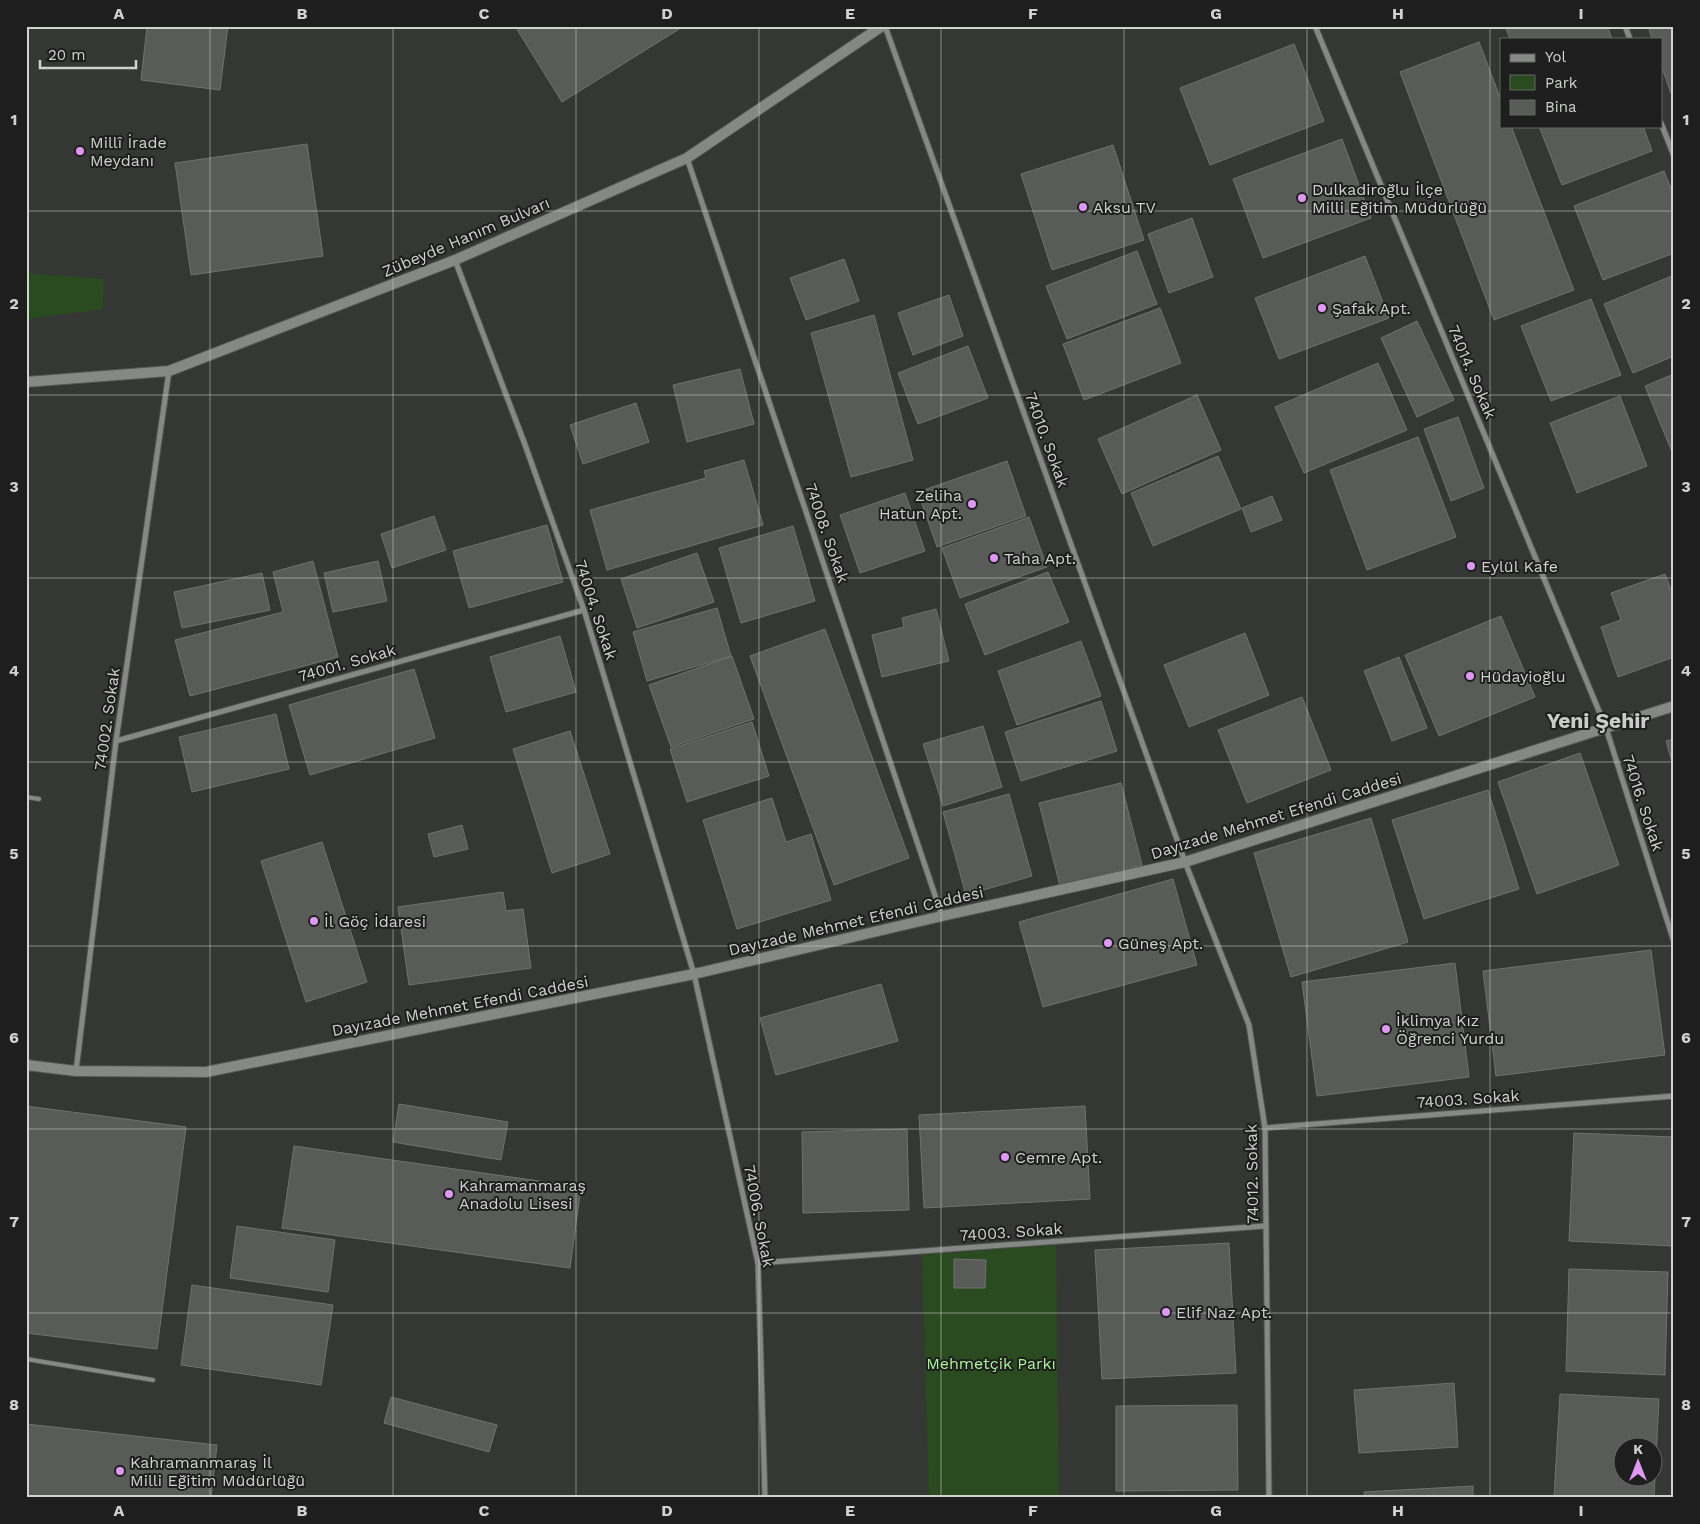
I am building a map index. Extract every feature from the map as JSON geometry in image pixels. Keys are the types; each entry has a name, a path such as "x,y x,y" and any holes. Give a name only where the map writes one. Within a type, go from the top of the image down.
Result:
{"street":[{"name":"Zübeyde Hanım Bulvarı","path":"26,382 169,371 455,260 688,158 883,26"},
{"name":"74010. Sokak","path":"883,26 1185,862"},
{"name":"74014. Sokak","path":"1315,26 1606,728"},
{"path":"1625,26 1630,38"},
{"path":"1662,126 1674,156"},
{"name":"74008. Sokak","path":"688,158 942,916"},
{"name":"74004. Sokak","path":"455,260 524,442 584,610 694,974"},
{"name":"74002. Sokak","path":"76,1071 116,741 169,371"},
{"name":"74001. Sokak","path":"116,741 584,610"},
{"name":"Dayızade Mehmet Efendi Caddesi","path":"26,1065 76,1071 206,1072 694,974 1185,862 1674,706"},
{"name":"74016. Sokak","path":"1606,728 1674,942"},
{"name":"74012. Sokak","path":"1185,862 1249,1025 1265,1128 1269,1498"},
{"name":"74006. Sokak","path":"694,974 758,1263 765,1498"},
{"name":"74003. Sokak","path":"1265,1128 1674,1096"},
{"name":"74003. Sokak","path":"758,1263 1265,1226"}],"lane":[{"path":"26,797 39,799"},
{"path":"26,1359 152,1380"}],"green space":[{"path":"26,273 104,279 103,309 26,319"},
{"name":"Mehmetçik Parkı","path":"1056,1245 1059,1498 929,1498 922,1255"}],"building":[{"path":"147,26 228,26 220,90 141,80"},
{"path":"515,26 684,26 562,102"},
{"path":"1505,26 1607,26 1612,38 1510,38"},
{"path":"1648,26 1674,26 1674,92 1671,93 1662,68 1662,38 1652,38"},
{"path":"1479,42 1500,97 1500,128 1512,128 1574,290 1494,320 1400,72"},
{"path":"1294,44 1324,121 1210,165 1180,88"},
{"path":"1540,128 1644,128 1652,151 1562,185"},
{"name":"Dulkadiroğlu İlçe Milli Eğitim Müdürlüğü","path":"1342,139 1371,218 1263,258 1233,179"},
{"path":"307,144 323,256 191,275 175,163"},
{"name":"Aksu TV","path":"1113,145 1144,240 1052,270 1021,174"},
{"path":"1664,171 1674,196 1674,253 1603,280 1574,206"},
{"path":"1192,218 1213,277 1169,293 1148,234"},
{"path":"1137,251 1157,304 1067,339 1046,286"},
{"name":"Şafak Apt.","path":"1365,256 1389,318 1279,359 1255,298"},
{"path":"844,259 859,301 806,320 790,278"},
{"path":"1674,275 1674,356 1633,373 1604,304"},
{"path":"949,295 963,336 913,355 898,313"},
{"path":"1591,299 1621,375 1551,401 1521,326"},
{"path":"1160,308 1181,363 1084,400 1063,344"},
{"path":"874,315 913,460 851,477 811,333"},
{"path":"1417,321 1454,400 1417,417 1381,338"},
{"path":"968,346 988,398 918,424 898,373"},
{"path":"1378,363 1407,430 1304,473 1275,407"},
{"path":"740,369 754,424 687,442 673,385"},
{"path":"1674,374 1674,452 1672,452 1645,386"},
{"path":"1197,395 1221,450 1122,494 1098,439"},
{"path":"1620,396 1647,466 1577,493 1550,423"},
{"path":"636,403 649,442 583,464 570,425"},
{"path":"1458,417 1484,488 1451,501 1424,429"},
{"path":"1418,437 1456,537 1367,570 1330,470"},
{"path":"1218,456 1241,509 1153,546 1131,493"},
{"path":"744,460 763,525 607,570 590,510 706,478 704,471"},
{"name":"Zeliha Hatun Apt.","path":"1007,461 1026,516 937,547 918,492"},
{"path":"905,493 925,551 860,573 840,515"},
{"path":"1272,496 1282,520 1251,532 1242,508"},
{"path":"434,516 446,550 392,568 381,534"},
{"name":"Taha Apt.","path":"1029,517 1047,567 960,598 942,548"},
{"path":"547,525 563,582 469,608 453,551"},
{"path":"793,526 815,601 741,623 719,548"},
{"path":"697,553 714,602 637,628 621,579"},
{"path":"313,561 338,657 190,696 175,640 283,612 273,572"},
{"path":"378,561 387,601 333,612 324,573"},
{"path":"1048,572 1069,622 985,655 965,604"},
{"path":"262,573 270,610 182,628 174,592"},
{"path":"1665,574 1674,598 1674,657 1618,677 1601,627 1621,620 1611,593"},
{"path":"717,608 731,656 647,681 633,632"},
{"path":"936,609 949,661 882,677 872,635 904,627 902,618"},
{"name":"Hüdayioğlu","path":"1501,616 1535,697 1439,736 1405,655"},
{"path":"825,629 909,858 834,885 750,656"},
{"path":"1245,633 1269,695 1189,727 1164,665"},
{"path":"560,636 576,692 506,712 490,657"},
{"path":"1081,641 1101,696 1017,725 998,671"},
{"path":"732,656 754,719 671,747 649,685"},
{"path":"1399,657 1427,728 1392,741 1364,671"},
{"path":"414,669 435,738 310,775 289,705"},
{"path":"1302,697 1331,770 1247,803 1218,730"},
{"path":"1101,701 1117,751 1021,781 1005,732"},
{"path":"276,714 289,769 192,792 179,737"},
{"path":"752,722 769,776 687,802 670,749"},
{"path":"983,726 1002,787 943,806 923,744"},
{"path":"570,731 610,854 552,873 513,749"},
{"path":"1674,739 1674,769 1666,741"},
{"path":"1580,753 1619,865 1537,894 1498,782"},
{"path":"1121,783 1142,865 1060,886 1039,803"},
{"path":"1488,790 1519,889 1424,919 1392,820"},
{"path":"1009,794 1032,876 966,895 943,812"},
{"path":"772,798 786,842 811,834 831,900 737,929 703,820"},
{"path":"1371,818 1408,942 1291,977 1254,853"},
{"path":"462,825 468,849 434,857 428,834"},
{"name":"İl Göç İdaresi","path":"322,842 367,982 306,1002 261,861"},
{"name":"Güneş Apt.","path":"1173,879 1197,965 1043,1007 1019,922"},
{"path":"503,892 506,911 523,909 531,968 409,985 398,907"},
{"path":"1651,950 1665,1055 1496,1076 1483,971"},
{"name":"İklimya Kız Öğrenci Yurdu","path":"1455,963 1469,1077 1317,1096 1302,982"},
{"path":"881,984 898,1041 776,1075 760,1018"},
{"path":"399,1104 508,1122 501,1160 393,1142"},
{"path":"26,1106 186,1127 157,1349 26,1333"},
{"name":"Cemre Apt.","path":"1085,1106 1090,1199 924,1208 919,1115"},
{"path":"907,1129 909,1210 803,1213 802,1132"},
{"path":"1574,1133 1674,1137 1674,1246 1569,1241"},
{"path":"294,1146 581,1187 570,1268 282,1228"},
{"path":"237,1226 335,1240 328,1292 230,1278"},
{"name":"Elif Naz Apt.","path":"1229,1243 1236,1373 1102,1379 1095,1250"},
{"path":"954,1259 986,1260 985,1288 954,1288"},
{"path":"1569,1269 1668,1272 1665,1375 1566,1371"},
{"path":"192,1285 333,1305 321,1385 181,1365"},
{"path":"1454,1383 1458,1447 1359,1453 1354,1390"},
{"path":"1560,1394 1659,1399 1657,1436 1612,1436 1612,1486 1655,1486 1654,1498 1554,1497"},
{"path":"391,1397 497,1425 489,1452 384,1423"},
{"path":"1237,1405 1238,1490 1116,1491 1116,1406"},
{"name":"Kahramanmaraş İl Milli Eğitim Müdürlüğü","path":"26,1424 217,1445 211,1498 26,1498"},
{"path":"1473,1486 1473,1498 1365,1498 1364,1492"}],"place":[{"name":"Millî İrade Meydanı","path":"80,151"},
{"name":"Dulkadiroğlu İlçe Milli Eğitim Müdürlüğü","path":"1302,198"},
{"name":"Aksu TV","path":"1083,207"},
{"name":"Şafak Apt.","path":"1322,308"},
{"name":"Zeliha Hatun Apt.","path":"972,504"},
{"name":"Taha Apt.","path":"994,558"},
{"name":"Eylül Kafe","path":"1471,566"},
{"name":"Hüdayioğlu","path":"1470,676"},
{"name":"İl Göç İdaresi","path":"314,921"},
{"name":"Güneş Apt.","path":"1108,943"},
{"name":"İklimya Kız Öğrenci Yurdu","path":"1386,1029"},
{"name":"Cemre Apt.","path":"1005,1157"},
{"name":"Kahramanmaraş Anadolu Lisesi","path":"449,1194"},
{"name":"Elif Naz Apt.","path":"1166,1312"},
{"name":"Kahramanmaraş İl Milli Eğitim Müdürlüğü","path":"120,1471"}],"district":[{"name":"Yeni Şehir","path":"1598,720"}]}
